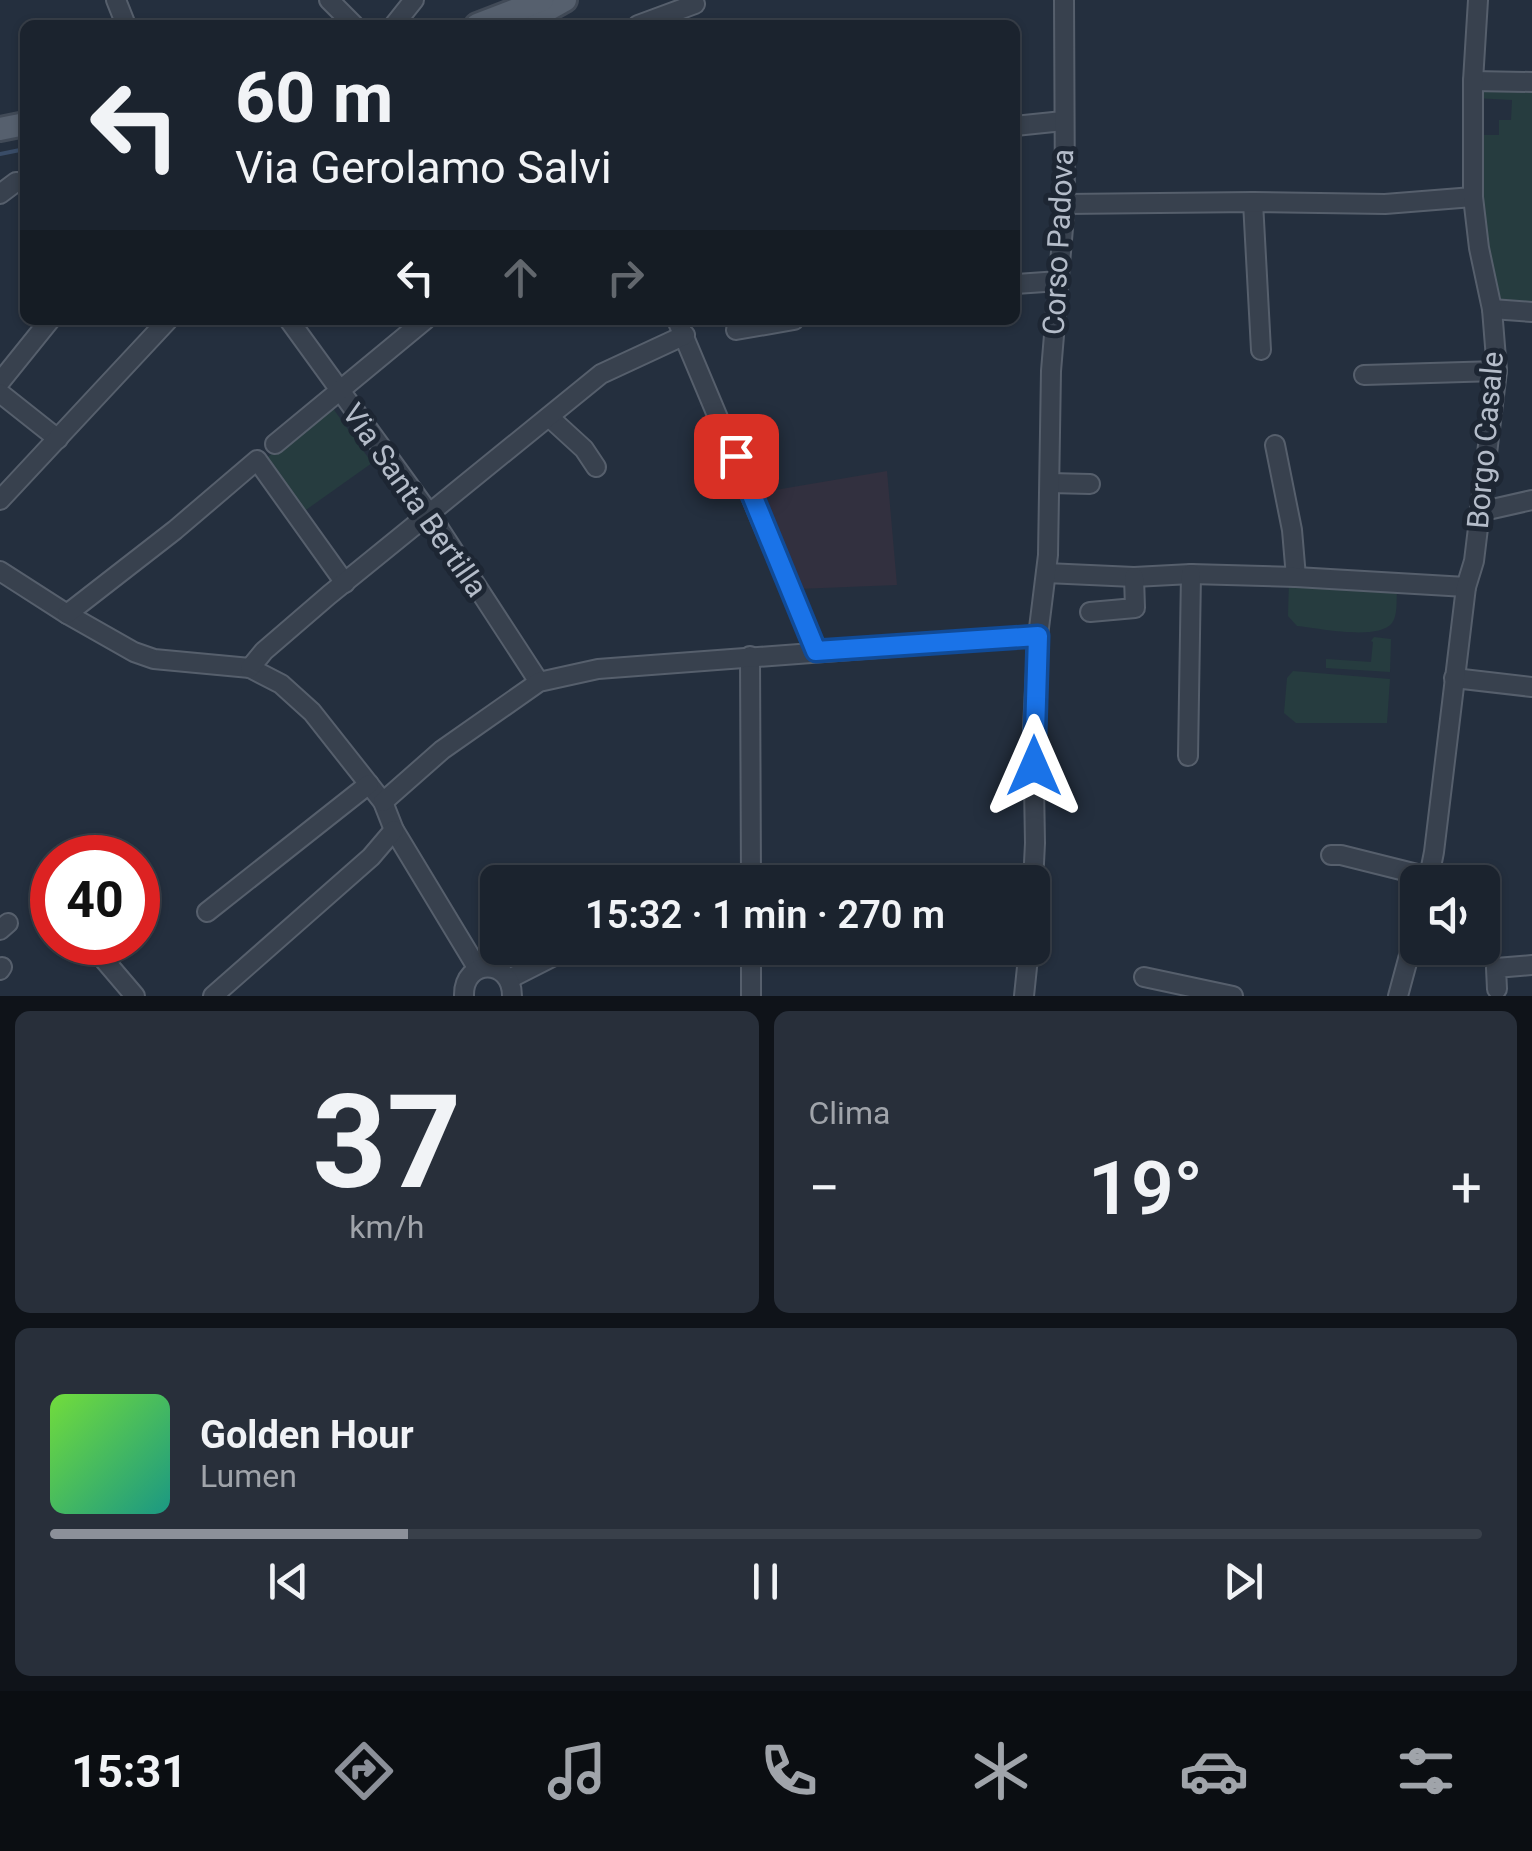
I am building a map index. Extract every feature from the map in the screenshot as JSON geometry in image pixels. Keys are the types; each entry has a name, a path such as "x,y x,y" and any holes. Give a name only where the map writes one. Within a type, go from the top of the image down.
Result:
{"main road":[{"path":"521,16 542,0"},
{"path":"521,16 565,0"}],"street":[{"path":"329,0 349,20"},
{"path":"398,20 414,0"},
{"name":"Corso Padova","path":"1034,865 1038,636 1046,573 1051,371 1065,204 1064,0"},
{"name":"Borgo Casale","path":"1431,865 1496,372 1492,309 1473,197 1478,0"},
{"path":"652,20 695,4"},
{"path":"1473,82 1532,82"},
{"path":"1020,125 1063,121"},
{"path":"0,194 16,182"},
{"path":"1065,204 1385,204 1473,197"},
{"path":"1253,202 1261,350"},
{"path":"1020,284 1059,281"},
{"path":"1492,309 1532,312"},
{"path":"0,382 46,325"},
{"path":"0,500 163,325"},
{"name":"Via Santa Bertilla","path":"292,325 428,513 539,682"},
{"path":"275,444 420,325"},
{"path":"736,330 765,325"},
{"path":"250,668 264,651 344,583 601,374 681,328 816,651"},
{"path":"1364,375 1496,372"},
{"path":"0,393 58,440"},
{"path":"548,417 584,449 596,466"},
{"path":"1275,446 1292,530 1296,577"},
{"path":"67,614 257,460 344,583"},
{"path":"1050,483 1090,484"},
{"path":"1479,512 1532,500"},
{"path":"0,571 134,652 154,659 250,668 281,684 312,712 382,802 394,830 478,970"},
{"path":"1046,573 1296,577 1466,588"},
{"path":"1188,756 1190,574"},
{"path":"1090,612 1135,608 1134,577"},
{"path":"382,802 442,750 539,682 598,668 1038,636"},
{"path":"750,656 751,865"},
{"path":"1454,678 1532,687"},
{"path":"207,912 368,784"},
{"path":"213,996 371,857 394,830"},
{"name":"Borgo Casale","path":"1331,856 1341,855 1400,872"},
{"path":"108,965 134,996"},
{"path":"464,996 466,980 478,970 498,970 510,987 544,965"},
{"path":"751,965 751,996"},
{"path":"1024,996 1027,965"},
{"path":"1398,996 1406,965"},
{"path":"1497,989 1496,968 1532,965"},
{"path":"1144,978 1232,996"}],"shaded area":[{"path":"887,471 897,585 798,589 758,493"}],"green space":[{"path":"1473,81 1532,82 1532,311 1492,309 1479,248 1477,135 1499,135 1499,120 1511,120 1512,100 1473,98"},
{"path":"332,407 372,463 303,512 265,459"},
{"path":"1289,579 1397,591 1394,620 1385,628 1361,632 1297,626 1288,616"},
{"path":"1374,637 1391,639 1390,672 1326,668 1326,659 1371,662"},
{"path":"1293,671 1390,679 1387,723 1296,723 1284,713 1287,678"}],"waterway":[{"path":"0,154 20,150"}],"route":[{"path":"736,456 816,651 1038,636 1034,766"}]}
